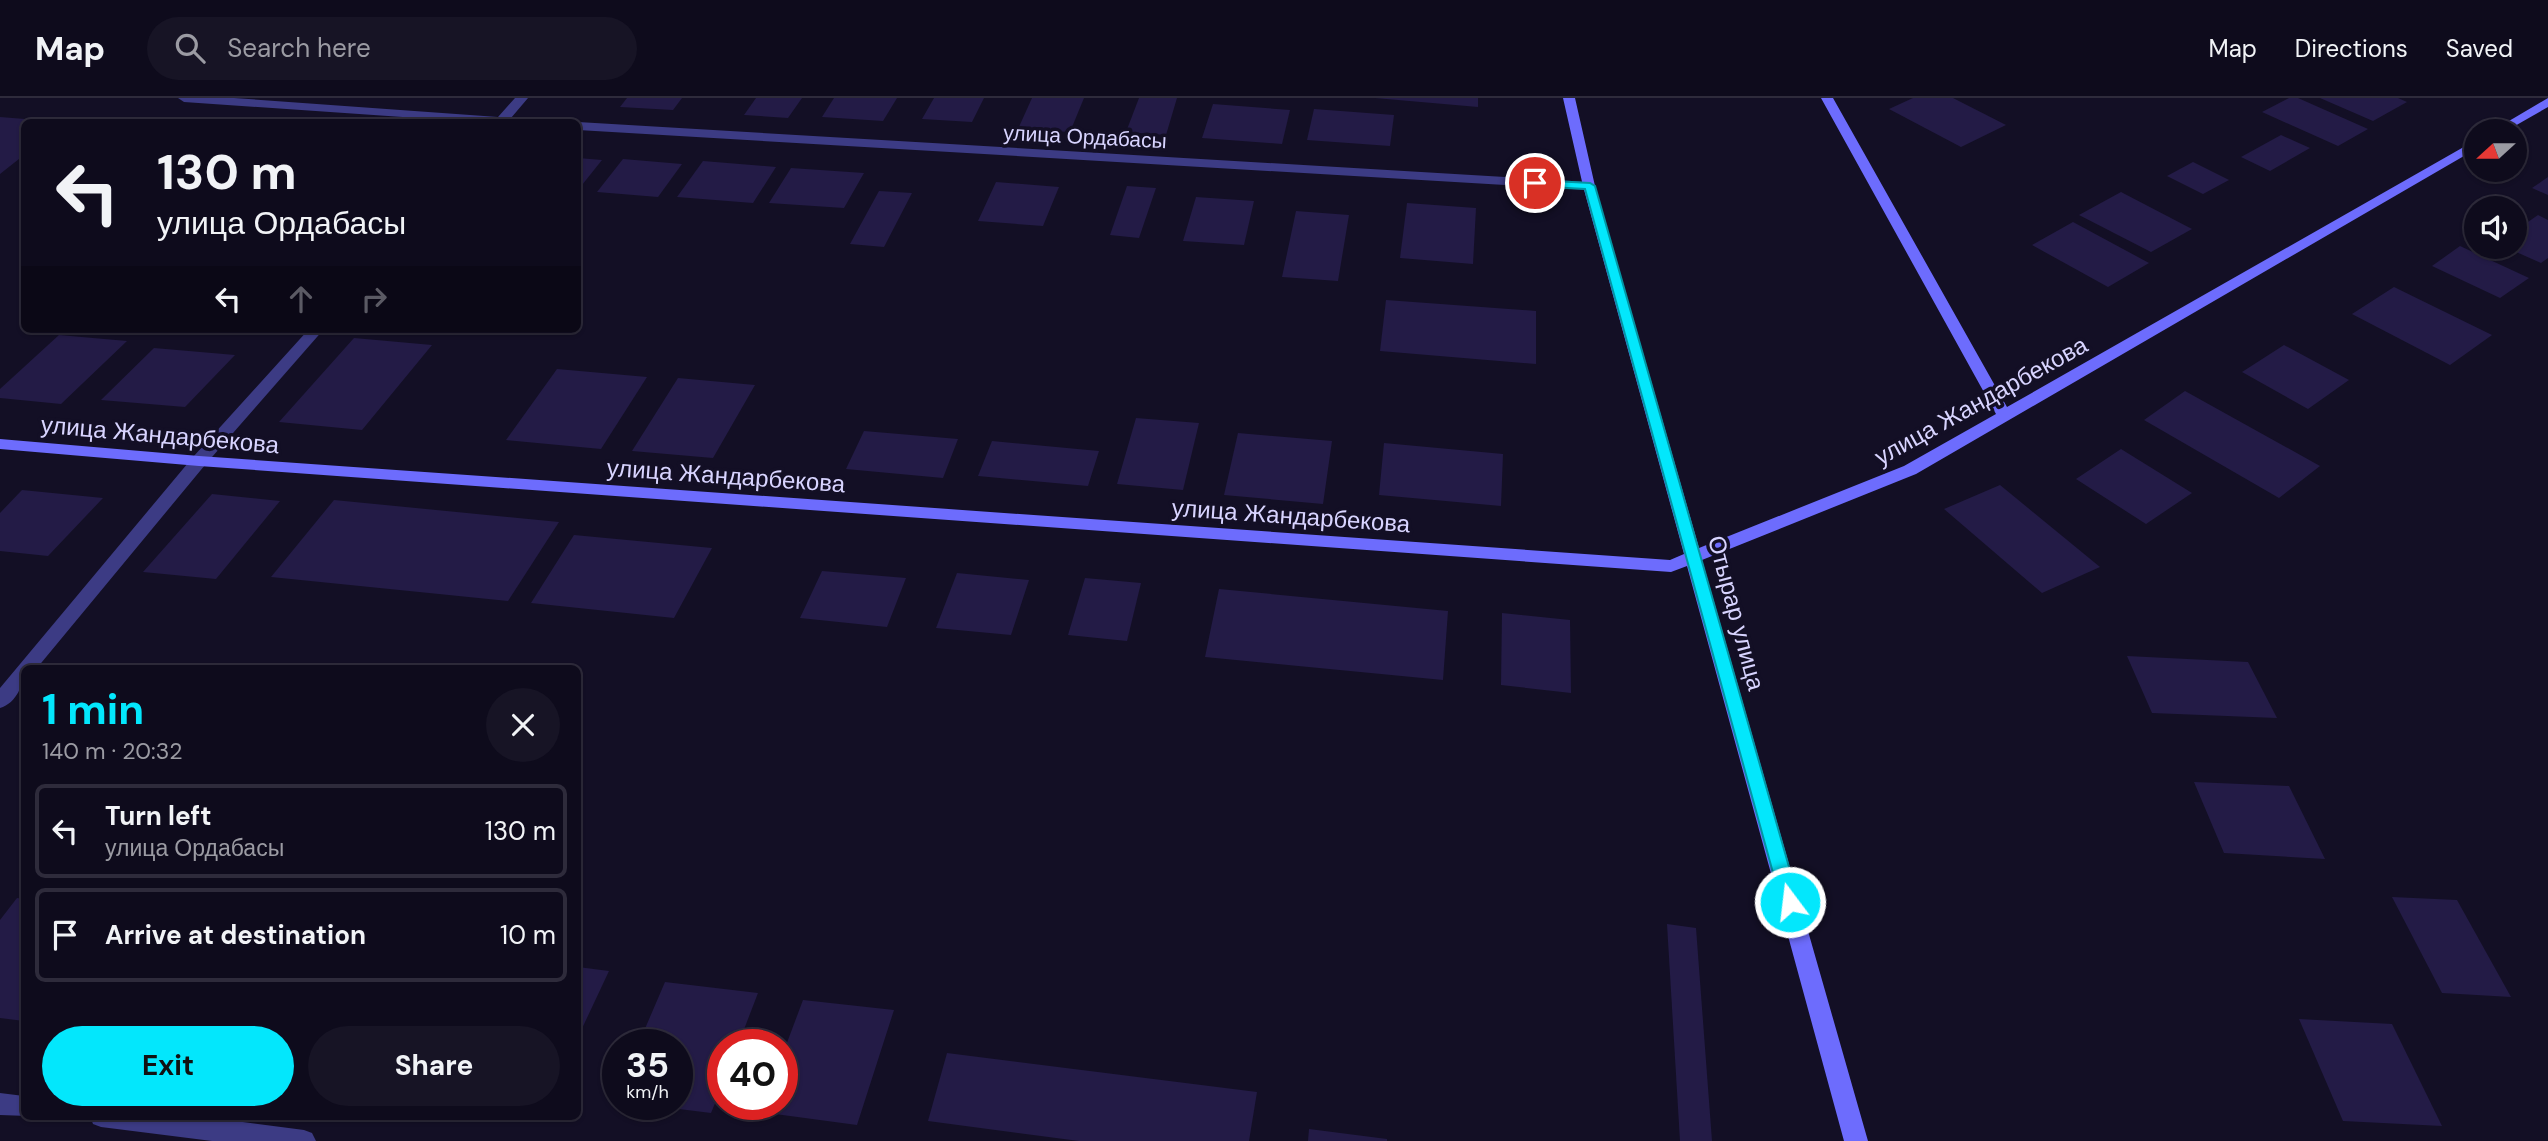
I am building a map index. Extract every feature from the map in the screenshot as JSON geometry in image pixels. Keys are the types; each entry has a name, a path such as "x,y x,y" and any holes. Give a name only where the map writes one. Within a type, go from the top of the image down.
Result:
{"street":[{"path":"184,98 461,119"},
{"path":"504,119 522,98"},
{"name":"Отырар улица","path":"1569,98 1590,186 1856,1141"},
{"path":"1827,98 2005,417"},
{"path":"2519,119 2548,102"},
{"name":"улица Ордабасы","path":"581,126 1590,186"},
{"name":"улица Жандарбекова","path":"0,444 200,461 1671,566 1910,470 2464,151"},
{"path":"30,665 200,461 313,333"},
{"path":"0,701 21,676"},
{"path":"0,1104 21,1107"},
{"path":"133,1120 304,1141"}],"building":[{"path":"627,98 682,98 673,110 620,107"},
{"path":"756,98 802,98 788,118 744,115"},
{"path":"834,98 897,98 883,121 822,117"},
{"path":"934,98 984,98 972,122 922,119"},
{"path":"1032,98 1084,98 1070,132 1018,129"},
{"path":"1139,98 1177,98 1166,135 1126,132"},
{"path":"1375,98 1478,98 1478,107"},
{"path":"1913,98 1953,98 2006,125 1961,147 1889,109"},
{"path":"2289,98 2298,98 2368,129 2338,146 2262,112"},
{"path":"2320,98 2398,98 2407,102 2373,121"},
{"path":"1213,104 1290,110 1282,144 1202,138"},
{"path":"1314,109 1394,115 1390,146 1307,140"},
{"path":"0,117 25,119 21,119 21,157 0,174"},
{"path":"2281,135 2310,148 2270,171 2241,157"},
{"path":"581,158 602,160 581,186"},
{"path":"623,159 682,164 658,197 597,192"},
{"path":"703,161 776,167 753,203 677,197"},
{"path":"2193,162 2229,180 2203,194 2167,176"},
{"path":"791,168 864,173 844,208 769,203"},
{"path":"2548,177 2548,195 2532,188"},
{"path":"996,182 1059,187 1043,226 978,221"},
{"path":"1127,186 1156,188 1139,238 1110,235"},
{"path":"879,191 912,193 884,247 850,244"},
{"path":"2121,192 2192,229 2151,252 2079,215"},
{"path":"1196,197 1254,201 1244,245 1183,241"},
{"path":"1407,203 1476,208 1473,264 1400,258"},
{"path":"1296,211 1349,215 1338,281 1282,277"},
{"path":"2538,215 2548,220 2548,258 2541,263 2527,257 2527,223"},
{"path":"2073,222 2149,263 2108,287 2032,245"},
{"path":"2460,246 2464,248 2464,259 2488,259 2529,278 2500,298 2432,266"},
{"path":"2394,287 2492,335 2450,365 2352,314"},
{"path":"1386,300 1536,311 1536,364 1380,351"},
{"path":"59,335 127,341 61,404 0,398 0,389"},
{"path":"354,338 432,345 362,430 279,422"},
{"path":"2284,345 2349,380 2308,409 2242,372"},
{"path":"154,348 235,355 185,407 101,400"},
{"path":"557,369 647,377 601,449 506,440"},
{"path":"678,378 755,385 713,458 632,451"},
{"path":"2185,391 2320,466 2279,498 2144,420"},
{"path":"1136,418 1199,423 1183,490 1117,484"},
{"path":"864,431 958,439 943,478 846,469"},
{"path":"1238,433 1332,441 1323,504 1224,495"},
{"path":"992,441 1099,451 1088,486 978,476"},
{"path":"1384,443 1503,454 1501,506 1379,495"},
{"path":"2121,449 2192,493 2146,524 2076,479"},
{"path":"2000,485 2100,567 2042,593 1944,509"},
{"path":"22,490 103,498 48,556 0,551 0,513"},
{"path":"212,494 280,501 216,579 143,572"},
{"path":"334,500 559,522 508,601 271,577"},
{"path":"574,535 712,548 674,618 531,603"},
{"path":"822,571 906,578 887,627 800,618"},
{"path":"957,573 1029,580 1011,635 936,628"},
{"path":"1085,578 1141,583 1127,641 1068,635"},
{"path":"1219,589 1448,611 1443,680 1205,657"},
{"path":"1502,613 1570,620 1571,693 1501,685"},
{"path":"2127,656 2248,662 2277,718 2152,713"},
{"path":"2194,782 2289,786 2325,859 2224,853"},
{"path":"2392,897 2457,900 2511,997 2442,993"},
{"path":"17,898 21,899 21,1021 0,1018 0,920"},
{"path":"1667,924 1696,928 1712,1141 1680,1141"},
{"path":"581,967 609,971 581,1031"},
{"path":"665,982 758,993 744,1029 707,1029 707,1112 693,1111 693,1029 645,1029"},
{"path":"803,1000 894,1010 857,1125 798,1117 798,1029 792,1029"},
{"path":"2299,1019 2392,1024 2442,1126 2343,1121"},
{"path":"947,1053 1257,1092 1249,1141 1079,1141 928,1121"},
{"path":"1309,1129 1387,1139 1387,1141 1308,1141"}],"route":[{"path":"1535,183 1590,186 1790,902"}]}
